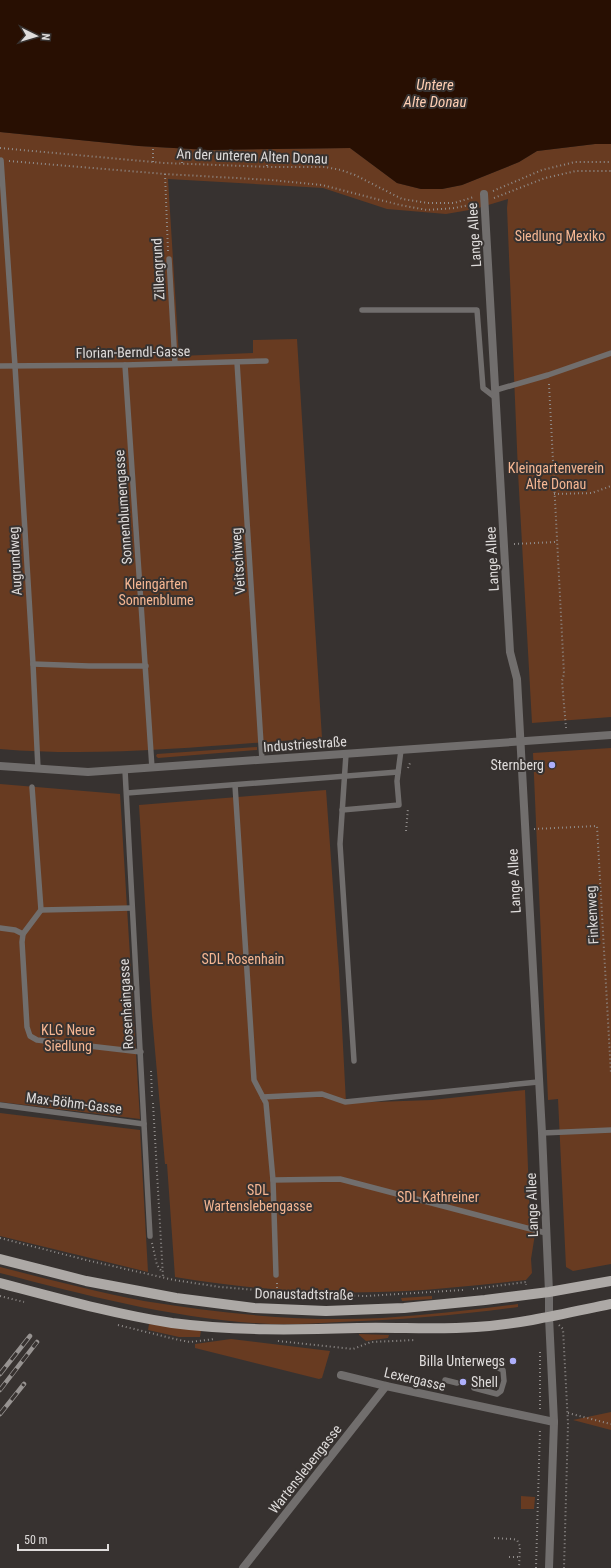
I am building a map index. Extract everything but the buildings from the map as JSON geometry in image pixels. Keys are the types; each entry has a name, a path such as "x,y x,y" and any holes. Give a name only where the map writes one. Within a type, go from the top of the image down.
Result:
{"main road":[{"name":"Donaustadtstraße","path":"0,1259 86,1282 176,1298 254,1308 326,1311 404,1308 549,1292 611,1281"},
{"path":"0,1283 109,1311 173,1323 248,1330 477,1327 553,1320 611,1304"}],"street":[{"name":"Lange Allee","path":"484,198 510,652 517,679 542,1133 549,1292 553,1320 554,1422 549,1568"},
{"name":"Industriestraße","path":"0,766 88,772 611,735"},
{"name":"Lexergasse","path":"342,1375 386,1386 554,1422"},
{"name":"Wartenslebengasse","path":"243,1568 386,1386"}],"lane":[{"name":"Augrundweg","path":"1,160 15,366 38,769"},
{"name":"Zillengrund","path":"169,259 175,363"},
{"path":"362,310 477,310 483,388 496,394 611,353"},
{"name":"Florian-Berndl-Gasse","path":"0,366 125,365 266,361"},
{"name":"Veitschiweg","path":"237,362 262,760"},
{"name":"Sonnenblumengasse","path":"125,365 152,768"},
{"path":"33,664 146,666"},
{"path":"342,810 399,805 398,772 401,750"},
{"path":"346,754 340,844 354,1061"},
{"name":"Rosenhaingasse","path":"125,770 150,1236"},
{"path":"127,793 398,772"},
{"path":"234,785 254,1080 266,1103 273,1180 276,1275"},
{"path":"32,787 41,910 23,934 22,942 28,1027 30,1036 37,1040 141,1052"},
{"path":"41,910 132,908"},
{"path":"0,928 15,930 23,934"},
{"path":"264,1097 322,1094 345,1102 538,1082"},
{"name":"Max-Böhm-Gasse","path":"0,1105 144,1124"},
{"path":"542,1133 611,1130"},
{"path":"273,1180 340,1179 546,1233"},
{"path":"474,1388 496,1394 501,1391 504,1381 503,1370 498,1368"},
{"path":"445,1380 457,1383"}],"path":[{"name":"An der unteren Alten Donau","path":"0,148 153,162 267,167 325,167 341,170 355,175 402,199 428,203 454,203 484,198 542,170 574,162 611,162"},
{"path":"153,148 153,162"},
{"path":"182,163 183,150"},
{"path":"267,153 267,167"},
{"name":"An der unteren Alten Donau","path":"1,160 165,174 322,184 400,205 427,210 455,208 545,178 576,171 611,171"},
{"name":"Zillengrund","path":"165,174 169,259"},
{"path":"548,375 564,674 562,681 565,722 569,738"},
{"path":"554,494 592,493 611,486"},
{"path":"520,544 556,542"},
{"name":"Finkenweg","path":"525,829 597,826 611,1074"},
{"path":"154,1120 163,1277"},
{"path":"150,1236 157,1265 163,1273"},
{"path":"0,1238 86,1260 163,1277 220,1287 316,1295 366,1296 467,1290 526,1282 527,1290"},
{"path":"553,1320 563,1329 568,1414 564,1568"},
{"path":"358,1347 370,1343"},
{"path":"536,1568 540,1420 540,1349"},
{"path":"568,1414 611,1424"},
{"path":"494,1538 517,1540 520,1546 519,1568"},
{"path":"509,1557 519,1557"}],"green space":[{"name":"Kleingärten Sonnenblume","path":"0,132 139,146 208,150 350,148 397,183 421,189 442,189 462,185 519,162 537,151 595,144 611,144 611,717 532,723 518,472 507,208 508,199 475,209 446,214 387,209 323,188 168,179 179,356 253,353 253,340 297,339 322,738 161,750 80,752 0,749"},
{"path":"322,742 323,745 265,749 265,746"},
{"path":"257,747 257,750 158,758 156,756 157,754"},
{"path":"611,748 611,1264 573,1271 566,1267 558,1099 548,1100 533,753"},
{"name":"KLG Neue Siedlung","path":"0,784 120,794 140,1119 0,1102"},
{"path":"326,790 339,970 346,1103 432,1100 525,1090 530,1220 535,1234 531,1259 532,1273 526,1280 452,1288 378,1292 327,1292 225,1284 175,1277 167,1164 165,1164 152,1016 139,805"},
{"path":"0,1113 140,1130 148,1272 0,1236"},
{"path":"0,1267 144,1301 203,1310 263,1316 323,1319 382,1318 518,1304 518,1307 429,1317 362,1321 288,1324 237,1322 202,1318 134,1306 0,1273"},
{"path":"432,1296 432,1299 402,1301 401,1298"},
{"path":"149,1324 201,1330 200,1337 179,1337 148,1330"},
{"path":"359,1334 389,1335 388,1338 366,1341"},
{"path":"231,1339 330,1351 322,1378 319,1379 195,1348 195,1344"},
{"path":"611,1412 611,1430 573,1420"},
{"path":"521,1496 535,1497 534,1509 521,1509"}],"water":[{"name":"Untere Alte Donau","path":"0,0 611,0 611,144 595,144 537,151 519,162 462,185 442,189 421,189 397,183 350,148 209,150 139,146 0,132"}],"railway":[{"path":"0,1374 30,1336"},
{"path":"0,1390 37,1342"},
{"path":"0,1414 24,1384"}],"place":[{"name":"Sternberg","path":"552,765"},
{"name":"Billa Unterwegs","path":"513,1361"},
{"name":"Shell","path":"463,1382"}],"park label":[{"name":"Siedlung Mexiko","path":"560,236"},
{"name":"Kleingartenverein Alte Donau","path":"556,476"},
{"name":"SDL Rosenhain","path":"243,959"},
{"name":"SDL Kathreiner","path":"438,1197"},
{"name":"SDL Wartenslebengasse","path":"258,1198"}]}
